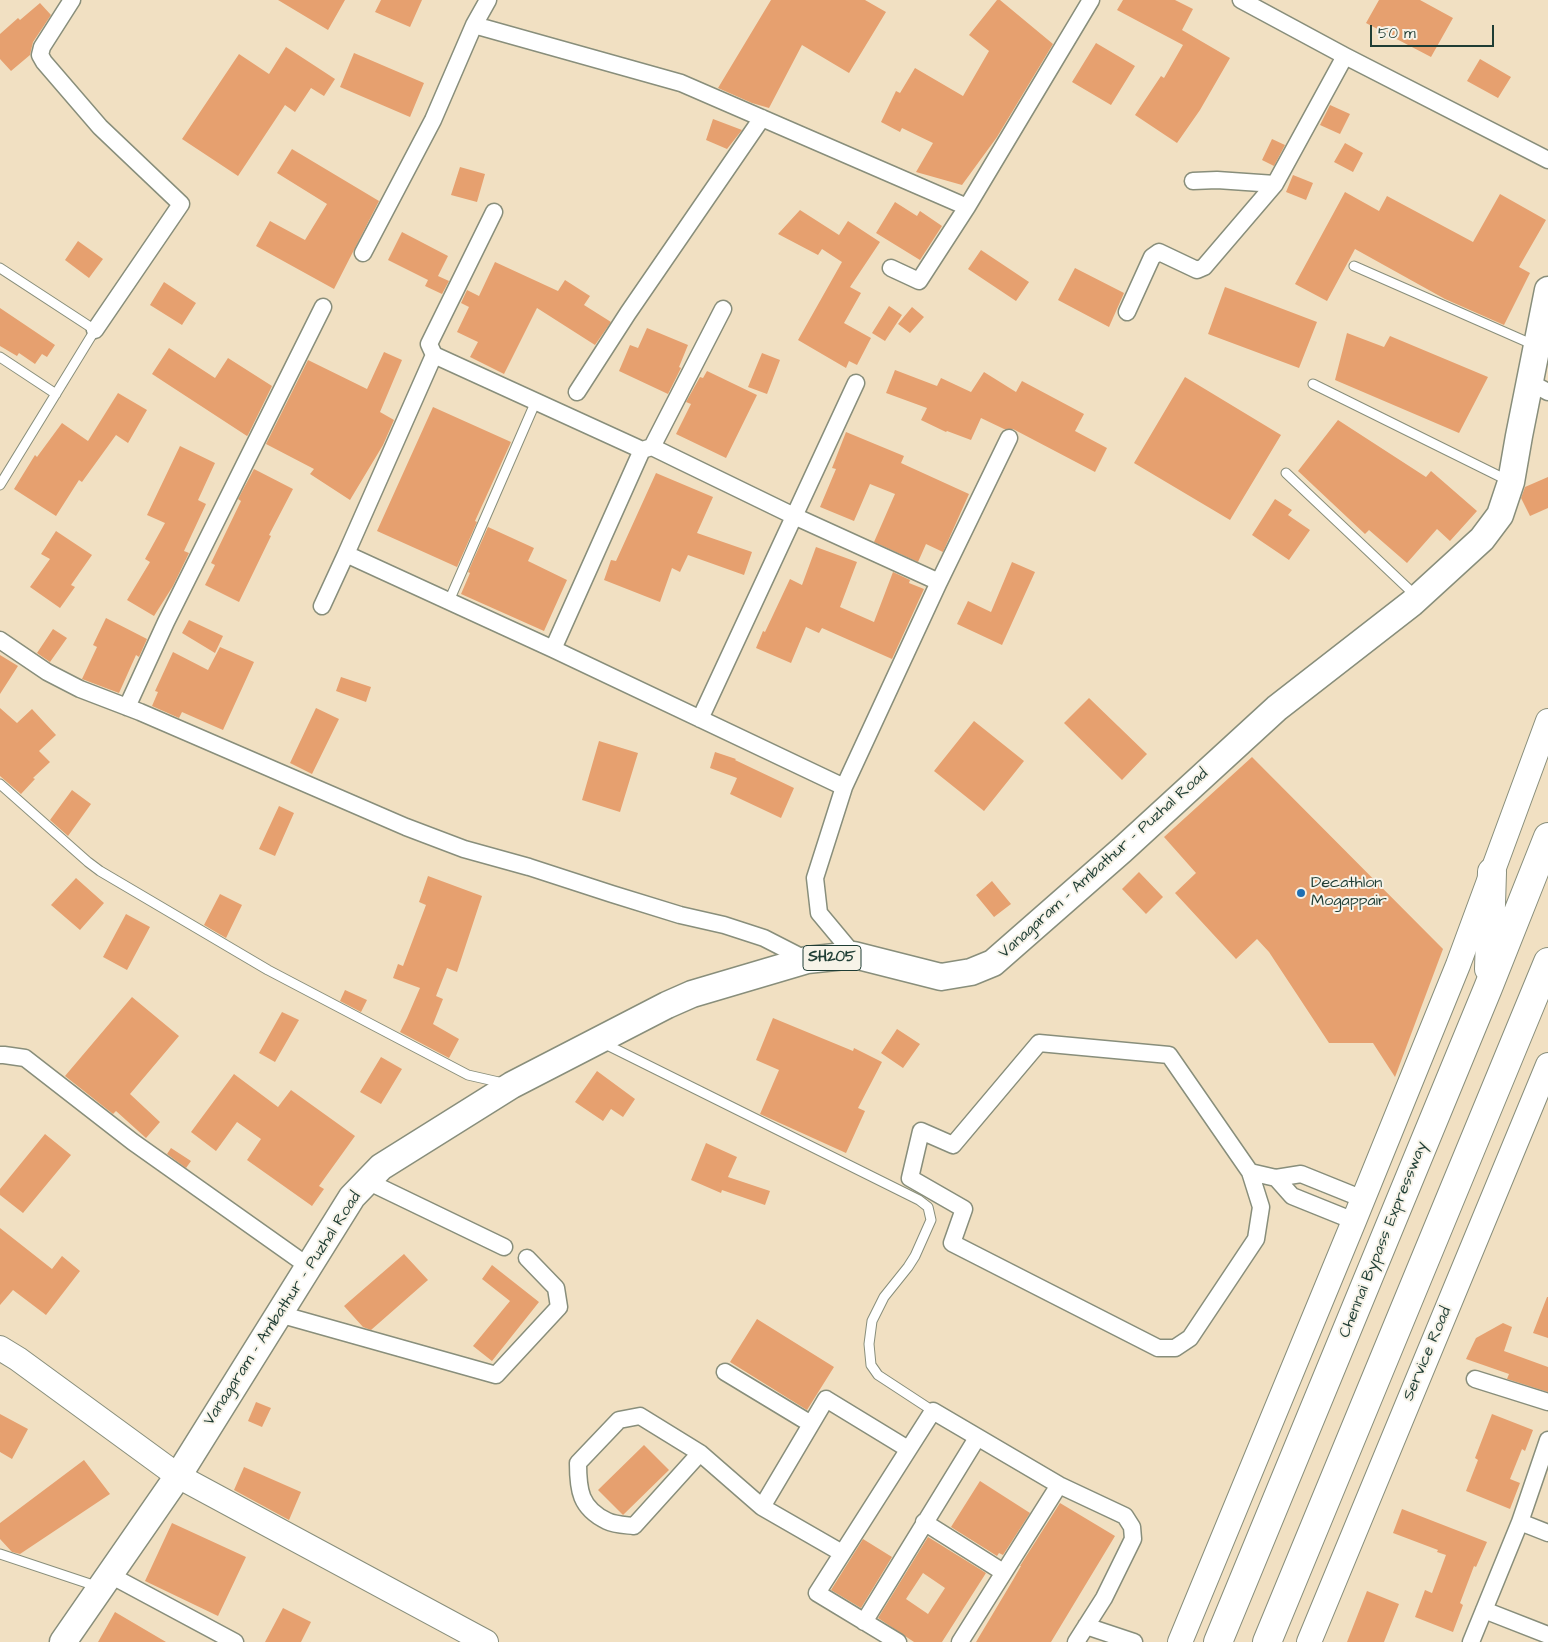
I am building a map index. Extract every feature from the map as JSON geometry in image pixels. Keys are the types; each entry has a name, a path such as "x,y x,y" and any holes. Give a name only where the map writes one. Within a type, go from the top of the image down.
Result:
{"highway":[{"name":"Chennai Bypass Expressway","path":"1218,1642 1488,988 1548,837"},
{"path":"1488,988 1492,872"},
{"path":"1268,1642 1548,962"},
{"path":"1510,1058 1548,1017"}],"main road":[{"name":"Vanagaram - Ambathur - Puzhal Road","path":"63,1642 178,1476 352,1197 381,1167 512,1086 667,1005 692,994 807,960 854,955 941,977 972,972 993,963 1122,850 1277,708 1418,598 1482,539 1500,515 1512,482 1539,387 1536,346 1548,290"}],"street":[{"path":"72,0 42,47 40,55 100,127 181,204 95,330"},
{"path":"363,253 432,120 474,26 488,0"},
{"path":"891,268 919,281 967,207 1090,0"},
{"path":"1241,0 1345,56 1548,160"},
{"path":"474,26 681,83 967,207"},
{"path":"1127,312 1152,257 1158,252 1197,270 1204,267 1276,184 1345,56"},
{"path":"576,392 762,118"},
{"path":"1193,181 1217,180 1276,184"},
{"path":"494,212 429,344 434,356 536,402 647,448 939,582"},
{"path":"127,707 166,622 324,307"},
{"path":"553,649 647,448 723,309"},
{"path":"322,606 434,356"},
{"path":"700,719 856,383"},
{"path":"854,955 819,913 814,878 844,787 939,582 1009,438"},
{"path":"346,554 553,649 844,787"},
{"path":"0,640 47,672 80,689 127,707 406,827 464,849 529,867 680,915 724,925 764,938 807,960"},
{"path":"1180,1642 1458,965 1548,721"},
{"path":"1250,1172 1261,1207 1256,1239 1190,1338 1175,1348 1158,1348 952,1243 964,1208 910,1178 921,1131 953,1145 1039,1044 1169,1055 1250,1172 1276,1178 1301,1174 1363,1199"},
{"path":"0,1056 25,1058 133,1142 308,1266"},
{"name":"Service Road","path":"1309,1642 1548,1065"},
{"path":"1276,1178 1292,1196 1354,1221"},
{"path":"367,1181 504,1246"},
{"path":"279,1314 496,1375 559,1306 556,1288 527,1258"},
{"path":"0,1348 18,1359 178,1476 486,1642"},
{"path":"724,1372 811,1424"},
{"path":"1475,1379 1548,1402"},
{"path":"762,1507 826,1399 908,1449"},
{"path":"898,1642 817,1593 933,1411 1059,1484 1125,1516 1132,1527 1133,1539 1104,1598 1076,1642"},
{"path":"700,1454 634,1526 608,1521 585,1506 578,1484 578,1463 619,1420 640,1416 700,1454 762,1507 842,1553"},
{"path":"864,1622 977,1438"},
{"path":"1471,1642 1520,1522 1548,1440"},
{"path":"960,1642 1059,1484"},
{"path":"924,1522 1003,1572"},
{"path":"1520,1522 1548,1533"},
{"path":"105,1581 235,1642"},
{"path":"1484,1610 1548,1635"},
{"path":"1086,1626 1134,1642"}],"lane":[{"path":"1354,266 1536,346"},
{"path":"0,268 95,330 0,485"},
{"path":"0,357 56,394"},
{"path":"1313,384 1512,482"},
{"path":"449,601 536,402"},
{"path":"1286,473 1418,598"},
{"path":"0,784 100,871 268,970 468,1076 512,1086"},
{"path":"600,1041 920,1200 928,1207 931,1220 915,1256 884,1297 872,1321 869,1344 872,1364 878,1375 933,1411"},
{"path":"0,1554 105,1581"}],"building":[{"path":"278,0 345,0 328,30"},
{"path":"381,0 422,0 410,27 375,12"},
{"path":"771,0 865,0 886,12 849,73 802,45 769,108 752,103 718,88"},
{"path":"997,0 1000,0 1053,44 997,137 962,185 916,172 933,143 902,128 900,132 881,122 896,91 900,93 915,68 963,96 989,51 969,35"},
{"path":"1123,0 1175,0 1193,9 1182,30 1230,58 1200,110 1177,143 1135,115 1161,76 1164,78 1183,45 1117,10"},
{"path":"1379,0 1420,0 1453,18 1431,57 1366,23"},
{"path":"40,3 51,15 33,42 30,55 11,71 0,59 0,34 18,18 20,20"},
{"path":"1096,43 1135,66 1111,105 1072,82"},
{"path":"286,47 335,79 324,96 311,88 295,112 285,105 238,176 182,139 239,54 269,74"},
{"path":"354,53 424,83 410,117 340,87"},
{"path":"1480,59 1511,77 1498,98 1467,81"},
{"path":"1330,105 1350,114 1340,134 1320,125"},
{"path":"713,119 742,130 727,149 706,140"},
{"path":"1272,139 1285,145 1274,166 1262,160"},
{"path":"1345,143 1363,153 1353,172 1334,162"},
{"path":"292,149 379,201 334,289 256,246 270,221 305,240 327,204 277,173"},
{"path":"460,167 485,174 477,202 451,195"},
{"path":"1293,175 1313,183 1306,200 1286,192"},
{"path":"1345,192 1379,211 1387,196 1473,242 1500,194 1546,220 1519,267 1530,273 1504,325 1445,299 1355,249 1327,301 1295,284"},
{"path":"895,202 917,216 920,211 942,226 920,260 876,233"},
{"path":"800,210 839,235 848,221 880,242 850,287 861,293 844,323 871,338 857,365 849,361 846,368 798,340 842,262 822,249 818,255 778,234"},
{"path":"402,232 448,256 438,276 449,281 442,294 425,286 428,280 388,260"},
{"path":"78,241 103,259 89,278 65,260"},
{"path":"981,250 1029,282 1016,301 968,269"},
{"path":"495,262 558,291 565,280 590,296 584,305 611,322 595,345 537,308 504,374 470,357 478,342 457,332 469,307 461,303 467,290 479,296"},
{"path":"1075,268 1124,293 1109,327 1058,300"},
{"path":"164,282 196,303 182,325 150,305"},
{"path":"1225,287 1317,322 1299,368 1208,334"},
{"path":"889,306 902,315 885,341 872,333"},
{"path":"912,307 924,317 910,333 898,324"},
{"path":"0,308 55,345 47,357 42,354 35,364 19,353 17,356 0,346"},
{"path":"647,328 688,345 679,367 681,368 668,394 619,371 630,345 638,348"},
{"path":"1347,333 1384,347 1390,336 1488,377 1459,433 1335,380"},
{"path":"169,348 215,378 228,358 272,386 247,436 152,374"},
{"path":"384,352 402,360 380,412 394,420 383,445 350,500 310,474 314,469 266,444 308,360 367,389"},
{"path":"762,353 780,360 767,394 748,387"},
{"path":"895,370 937,386 941,378 971,392 984,372 1016,392 1022,381 1084,414 1075,431 1107,448 1095,472 1013,429 1004,429 981,418 971,440 946,432 921,420 927,408 886,393"},
{"path":"707,371 757,395 726,458 676,434 691,404 686,402 700,377 703,378"},
{"path":"1185,377 1281,435 1230,520 1134,463"},
{"path":"118,393 147,410 128,443 116,435 82,482 79,480 56,516 14,489 35,455 37,457 62,423 88,441"},
{"path":"433,407 511,442 475,521 477,522 457,567 377,531"},
{"path":"1338,420 1426,477 1431,471 1477,511 1450,541 1437,529 1407,563 1369,530 1365,534 1298,471"},
{"path":"846,432 904,456 901,463 969,494 943,552 926,544 918,562 874,542 895,494 870,484 854,521 820,507 836,469 832,468"},
{"path":"180,446 215,463 198,500 206,504 184,551 189,553 173,586 154,616 127,600 150,562 145,559 165,523 147,515"},
{"path":"254,469 293,489 269,535 271,536 239,602 205,585 215,565 211,563 241,501 238,499"},
{"path":"656,473 713,497 697,533 752,552 744,575 688,555 680,572 672,568 660,602 604,580 611,560 616,561"},
{"path":"1548,477 1548,508 1530,516 1521,498 1525,487"},
{"path":"1275,499 1292,510 1288,515 1310,530 1289,560 1252,535"},
{"path":"488,527 534,548 528,561 567,580 544,631 461,594 470,573 468,572"},
{"path":"56,531 92,555 71,585 75,587 60,608 30,587 50,559 41,554"},
{"path":"816,547 857,562 840,607 874,622 893,572 910,580 909,583 924,589 892,659 822,628 819,633 806,627 791,663 756,648 790,579 802,585"},
{"path":"1012,562 1035,572 1002,645 957,624 968,601 991,612"},
{"path":"106,618 147,639 139,657 136,655 119,693 82,679 97,647 93,645"},
{"path":"189,620 223,636 215,653 182,633"},
{"path":"53,629 67,638 50,662 37,653"},
{"path":"220,647 254,662 223,730 182,712 179,718 152,706 158,692 155,691 173,652 208,670"},
{"path":"0,655 18,666 0,694"},
{"path":"341,677 371,687 366,702 336,691"},
{"path":"1089,698 1147,754 1122,780 1064,723"},
{"path":"0,708 17,723 32,709 56,735 39,751 50,762 33,778 35,779 21,794 0,776"},
{"path":"316,708 339,719 312,774 290,763"},
{"path":"974,721 1024,761 984,811 934,771"},
{"path":"599,741 638,753 620,812 582,800"},
{"path":"715,752 736,759 794,788 781,818 730,794 737,778 710,768"},
{"name":"Decathlon Mogappair","path":"1252,757 1443,949 1395,1077 1373,1043 1329,1043 1269,952 1257,939 1236,959 1175,893 1196,873 1164,837"},
{"path":"72,790 91,804 68,836 50,820"},
{"path":"279,806 294,813 275,856 259,849"},
{"path":"1139,872 1163,897 1146,914 1122,889"},
{"path":"428,876 482,896 457,972 447,968 436,996 443,999 433,1024 459,1039 449,1058 400,1032 420,988 393,978 398,964 403,966 426,905 419,902"},
{"path":"76,878 104,903 80,930 51,905"},
{"path":"992,881 1011,904 994,917 976,895"},
{"path":"220,894 242,905 226,938 204,925"},
{"path":"126,914 150,927 127,970 103,957"},
{"path":"345,990 367,1000 361,1012 340,1001"},
{"path":"132,997 179,1036 130,1094 160,1122 146,1138 116,1111 113,1114 65,1076"},
{"path":"282,1012 299,1020 275,1062 259,1053"},
{"path":"773,1018 853,1051 854,1048 882,1062 858,1108 865,1111 846,1153 760,1114 779,1070 756,1060"},
{"path":"897,1029 920,1044 903,1068 881,1053"},
{"path":"381,1057 402,1069 381,1104 360,1092"},
{"path":"597,1071 635,1099 623,1117 611,1109 603,1121 575,1102"},
{"path":"234,1074 278,1107 291,1090 355,1136 319,1186 324,1189 312,1206 247,1160 261,1139 237,1122 216,1151 191,1132"},
{"path":"45,1134 71,1155 23,1213 0,1195 0,1189"},
{"path":"706,1143 737,1157 728,1177 770,1191 765,1205 722,1190 721,1193 691,1180"},
{"path":"171,1148 191,1161 186,1168 167,1154"},
{"path":"0,1228 52,1269 62,1256 80,1271 46,1315 13,1290 0,1305"},
{"path":"404,1254 428,1280 371,1330 363,1327 344,1306"},
{"path":"492,1265 539,1302 492,1361 473,1346 510,1301 482,1279"},
{"path":"1548,1297 1548,1338 1533,1333"},
{"path":"757,1319 834,1367 807,1410 730,1362"},
{"path":"1503,1323 1512,1327 1504,1351 1548,1367 1548,1392 1507,1379 1509,1374 1466,1359 1476,1338"},
{"path":"256,1402 271,1408 262,1427 248,1421"},
{"path":"0,1414 28,1429 12,1459 0,1452"},
{"path":"1492,1414 1533,1430 1525,1451 1522,1449 1510,1479 1520,1483 1510,1509 1466,1491 1478,1460 1475,1458"},
{"path":"644,1445 669,1470 623,1515 598,1490"},
{"path":"84,1460 110,1494 20,1554 12,1552 0,1539 0,1523"},
{"path":"244,1467 301,1492 289,1520 234,1490"},
{"path":"980,1481 1030,1513 1003,1555 999,1553 997,1556 951,1527"},
{"path":"1060,1503 1115,1536 1051,1642 976,1642 1020,1566"},
{"path":"1402,1509 1487,1542 1476,1567 1474,1566 1460,1603 1463,1605 1453,1632 1415,1617 1425,1590 1432,1593 1446,1555 1437,1552 1438,1550 1393,1533"},
{"path":"172,1523 246,1557 218,1616 145,1581"},
{"path":"928,1537 986,1573 942,1642 914,1642 878,1618","holes":["923,1573 945,1588 928,1614 906,1599"]},
{"path":"863,1539 892,1557 861,1608 831,1590"},
{"path":"1367,1591 1399,1604 1384,1642 1347,1642"},
{"path":"283,1608 311,1622 301,1642 265,1642"},
{"path":"115,1612 166,1642 98,1642"}],"place":[{"name":"Decathlon Mogappair","path":"1301,893"}]}
